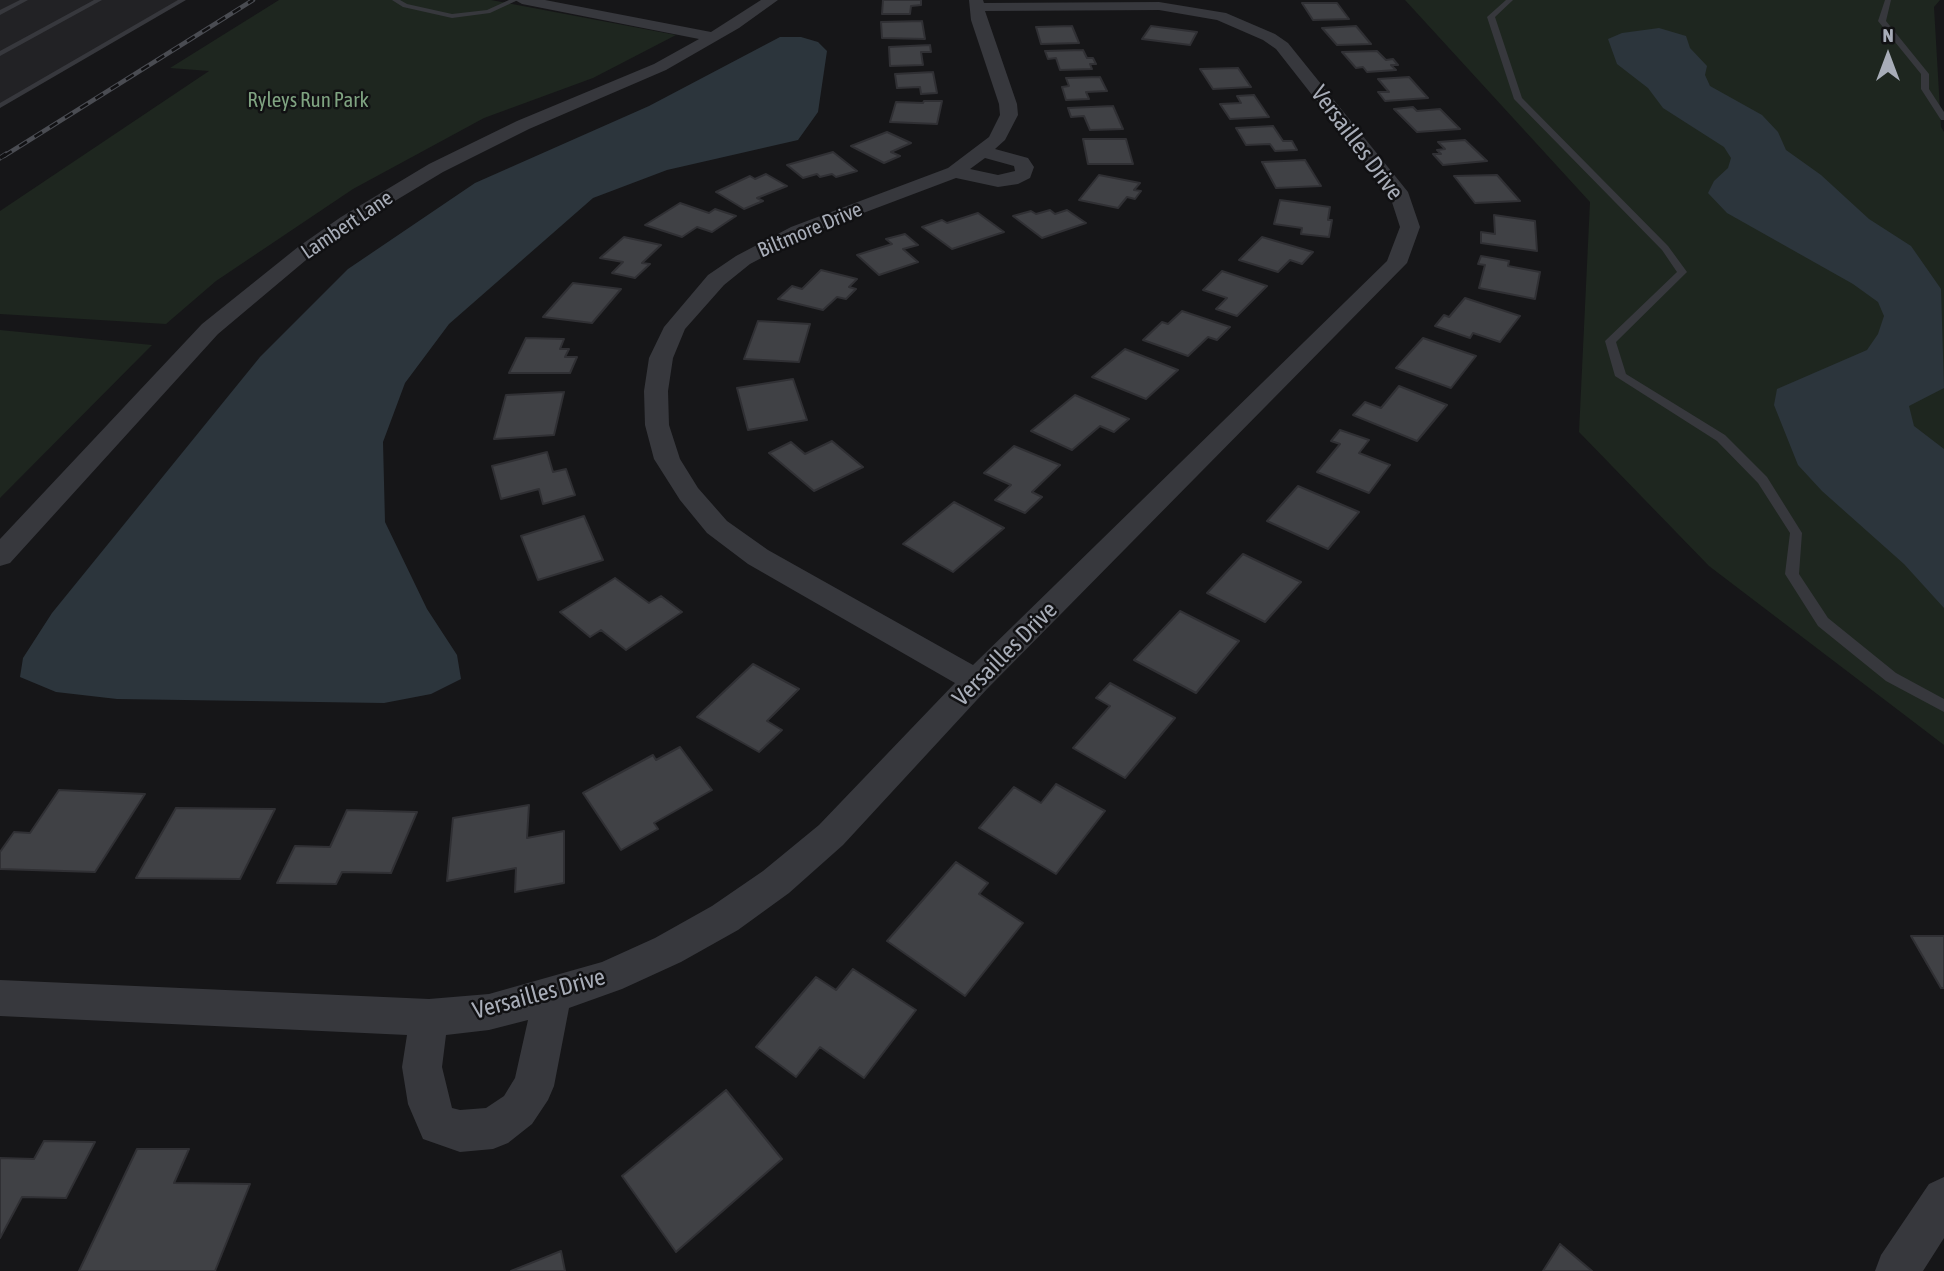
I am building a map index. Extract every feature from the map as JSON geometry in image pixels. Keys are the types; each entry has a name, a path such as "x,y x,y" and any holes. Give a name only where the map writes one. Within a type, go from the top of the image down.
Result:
{"street":[{"path":"522,0 714,37"},
{"path":"598,0 734,25"},
{"name":"Lambert Lane","path":"0,556 210,329 305,251 348,221 436,168 523,125 660,67 734,25 771,0"},
{"name":"Versailles Drive","path":"0,998 429,1018 489,1012 552,996 608,977 668,950 725,918 776,882 831,835 976,681 1397,263 1409,226 1406,209 1386,173 1282,46 1256,29 1240,11 1201,12 1134,5 976,3"},
{"name":"Biltmore Drive","path":"976,3 1006,92 1009,116 996,140 955,172 798,231 743,260 716,280 675,327 662,358 656,391 657,425 667,459 689,494 717,527 758,556 976,681"},
{"path":"955,172 998,181 1011,180 1023,174 1025,167 1021,162 984,152"},
{"path":"429,1018 422,1067 428,1104 438,1124 460,1131 493,1128 518,1110 534,1086 552,996"},
{"path":"1897,1271 1944,1199"}],"lane":[{"path":"0,13 25,0"},
{"path":"0,54 99,0"},
{"path":"0,106 183,0"},
{"path":"395,0 405,6 452,16 488,12 515,0"},
{"path":"1510,0 1491,17 1518,99 1665,248 1682,272 1610,341 1621,376 1721,438 1763,480 1796,533 1792,574 1823,622 1891,677 1944,705"},
{"path":"1888,0 1882,22 1925,74 1925,89 1944,118"}],"shaded area":[{"path":"0,0 184,0 0,107"},
{"path":"1659,28 1686,36 1690,48 1707,66 1705,75 1710,86 1762,115 1778,132 1786,150 1821,175 1869,219 1911,246 1941,289 1944,388 1909,406 1914,426 1944,449 1944,608 1904,564 1822,491 1798,465 1774,405 1777,389 1867,350 1878,334 1884,316 1878,302 1853,284 1727,213 1708,193 1714,181 1728,168 1731,158 1724,147 1663,108 1648,88 1617,64 1608,39 1622,33"},
{"path":"780,37 801,37 818,42 827,51 818,112 798,140 667,170 593,198 449,324 405,383 383,442 385,522 427,609 457,655 461,679 431,694 384,703 117,699 56,692 20,677 23,658 52,613 260,357 348,269 475,183 649,106"}],"green space":[{"name":"Ryleys Run Park","path":"279,0 491,0 676,35 593,78 484,118 353,189 216,281 166,324 0,314 0,211 209,71 170,68"},
{"path":"1405,0 1940,0 1934,7 1941,127 1944,132 1944,745 1709,566 1579,432 1590,202"},
{"path":"0,330 152,345 0,498"}],"building":[{"path":"883,0 921,0 921,5 911,6 910,14 882,14"},
{"path":"1302,3 1337,3 1349,19 1313,20"},
{"path":"922,21 925,39 882,38 881,22"},
{"path":"1072,26 1079,43 1041,44 1036,27"},
{"path":"1151,26 1197,32 1190,45 1142,39"},
{"path":"1356,26 1371,44 1337,45 1322,28"},
{"path":"930,45 931,52 921,52 923,65 890,66 889,47"},
{"path":"1083,50 1087,58 1093,58 1096,64 1090,64 1092,69 1060,70 1056,58 1048,59 1045,51"},
{"path":"1377,51 1386,60 1393,59 1398,65 1391,65 1396,70 1367,72 1363,67 1356,68 1342,52"},
{"path":"1238,68 1251,87 1213,89 1200,69"},
{"path":"933,72 937,93 921,94 920,87 897,88 895,74"},
{"path":"1100,77 1107,91 1086,92 1089,99 1066,100 1062,87 1069,86 1066,78"},
{"path":"1409,77 1428,98 1385,101 1378,92 1389,92 1378,79"},
{"path":"1254,95 1269,117 1230,119 1220,104 1241,103 1237,96"},
{"path":"942,101 937,124 890,122 896,102"},
{"path":"1113,106 1123,129 1090,130 1084,116 1071,117 1068,108"},
{"path":"1413,107 1417,111 1440,109 1460,129 1417,132 1394,109"},
{"path":"1273,126 1283,141 1292,141 1297,150 1275,151 1270,144 1246,145 1236,128"},
{"path":"887,132 911,143 891,152 900,156 884,163 851,146"},
{"path":"1083,139 1126,139 1133,164 1088,164"},
{"path":"1465,140 1487,161 1443,165 1433,154 1441,154 1437,150 1445,149 1438,142"},
{"path":"833,152 857,171 836,177 832,174 820,177 817,174 803,178 787,165"},
{"path":"1305,160 1321,186 1276,188 1262,162"},
{"path":"766,174 787,186 757,198 763,201 744,209 716,192 750,176 755,179"},
{"path":"1099,175 1140,183 1134,190 1141,191 1135,199 1127,197 1118,208 1079,200"},
{"path":"1497,175 1520,201 1475,203 1454,176"},
{"path":"1280,200 1330,207 1328,220 1332,220 1329,237 1301,234 1302,228 1274,224"},
{"path":"680,203 709,213 715,209 736,216 712,232 697,227 682,237 645,225"},
{"path":"1050,210 1055,214 1067,210 1086,223 1042,238 1013,216"},
{"path":"978,213 1004,232 952,249 922,227 942,220 947,223"},
{"path":"1494,215 1535,221 1537,251 1481,243 1481,232 1495,234"},
{"path":"905,234 918,245 903,249 918,262 879,275 857,255 892,244 886,239"},
{"path":"624,237 661,245 642,263 650,264 635,278 612,273 623,262 600,258"},
{"path":"1262,237 1313,252 1302,264 1290,260 1278,272 1239,260"},
{"path":"1481,256 1509,261 1508,266 1540,272 1535,299 1479,288 1485,265 1478,264"},
{"path":"821,270 857,279 849,287 856,289 846,299 837,297 823,310 778,299 792,286 802,289"},
{"path":"1222,271 1267,286 1237,316 1216,309 1227,298 1203,290"},
{"path":"573,283 621,289 592,323 543,317"},
{"path":"1465,298 1520,316 1500,342 1473,333 1470,338 1435,326 1444,315 1449,317"},
{"path":"1182,311 1230,327 1217,340 1208,337 1188,356 1143,340 1162,322 1168,324"},
{"path":"758,321 810,324 799,362 744,359"},
{"path":"526,338 564,339 560,349 569,349 565,357 577,357 570,373 509,373"},
{"path":"1423,338 1476,356 1451,388 1396,368"},
{"path":"1125,349 1178,370 1146,399 1092,377"},
{"path":"793,379 807,420 748,430 737,388"},
{"path":"1399,386 1447,405 1417,441 1353,415 1365,402 1381,408"},
{"path":"564,392 554,435 494,439 506,395"},
{"path":"1075,395 1129,419 1114,432 1100,426 1072,450 1031,431"},
{"path":"1340,430 1369,440 1359,453 1390,465 1369,493 1317,472 1340,444 1331,441"},
{"path":"832,441 863,467 814,491 769,453 791,442 805,454"},
{"path":"1014,446 1060,465 1032,492 1042,497 1025,513 995,500 1011,485 984,473"},
{"path":"547,452 553,472 566,469 575,495 543,504 539,489 501,499 492,466"},
{"path":"1298,486 1359,512 1328,549 1267,521"},
{"path":"954,502 1004,528 953,572 903,544"},
{"path":"584,516 603,560 538,580 521,536"},
{"path":"1243,554 1301,582 1265,622 1207,593"},
{"path":"615,578 649,603 661,596 682,612 626,650 601,630 590,637 560,612"},
{"path":"1180,611 1239,641 1196,693 1134,660"},
{"path":"753,664 799,689 767,721 782,730 759,752 697,717"},
{"path":"1110,683 1175,718 1125,778 1073,748 1110,706 1096,698"},
{"path":"680,747 712,790 654,823 658,829 621,850 583,793 653,755 656,760"},
{"path":"1056,784 1105,811 1056,874 979,828 1014,787 1041,803"},
{"path":"59,790 145,794 95,872 0,869 0,852 14,832 30,833"},
{"path":"529,805 527,838 564,831 564,883 515,892 516,868 447,881 453,818"},
{"path":"176,808 275,809 240,879 136,878"},
{"path":"347,810 417,812 391,873 342,872 336,884 277,883 295,846 330,847"},
{"path":"956,862 988,883 979,894 1023,923 965,996 887,941"},
{"path":"1911,936 1944,936 1944,988 1941,988"},
{"path":"853,969 916,1010 864,1078 820,1047 796,1077 756,1047 816,977 836,990"},
{"path":"726,1090 782,1159 676,1252 622,1176"},
{"path":"44,1141 95,1142 66,1198 22,1197 0,1238 0,1158 34,1159"},
{"path":"137,1149 189,1149 174,1183 250,1184 215,1271 79,1271"},
{"path":"1560,1244 1592,1271 1543,1271"},
{"path":"561,1251 565,1271 511,1271"}],"railway":[{"path":"4,156 253,0"},
{"path":"0,158 6,154"}]}
